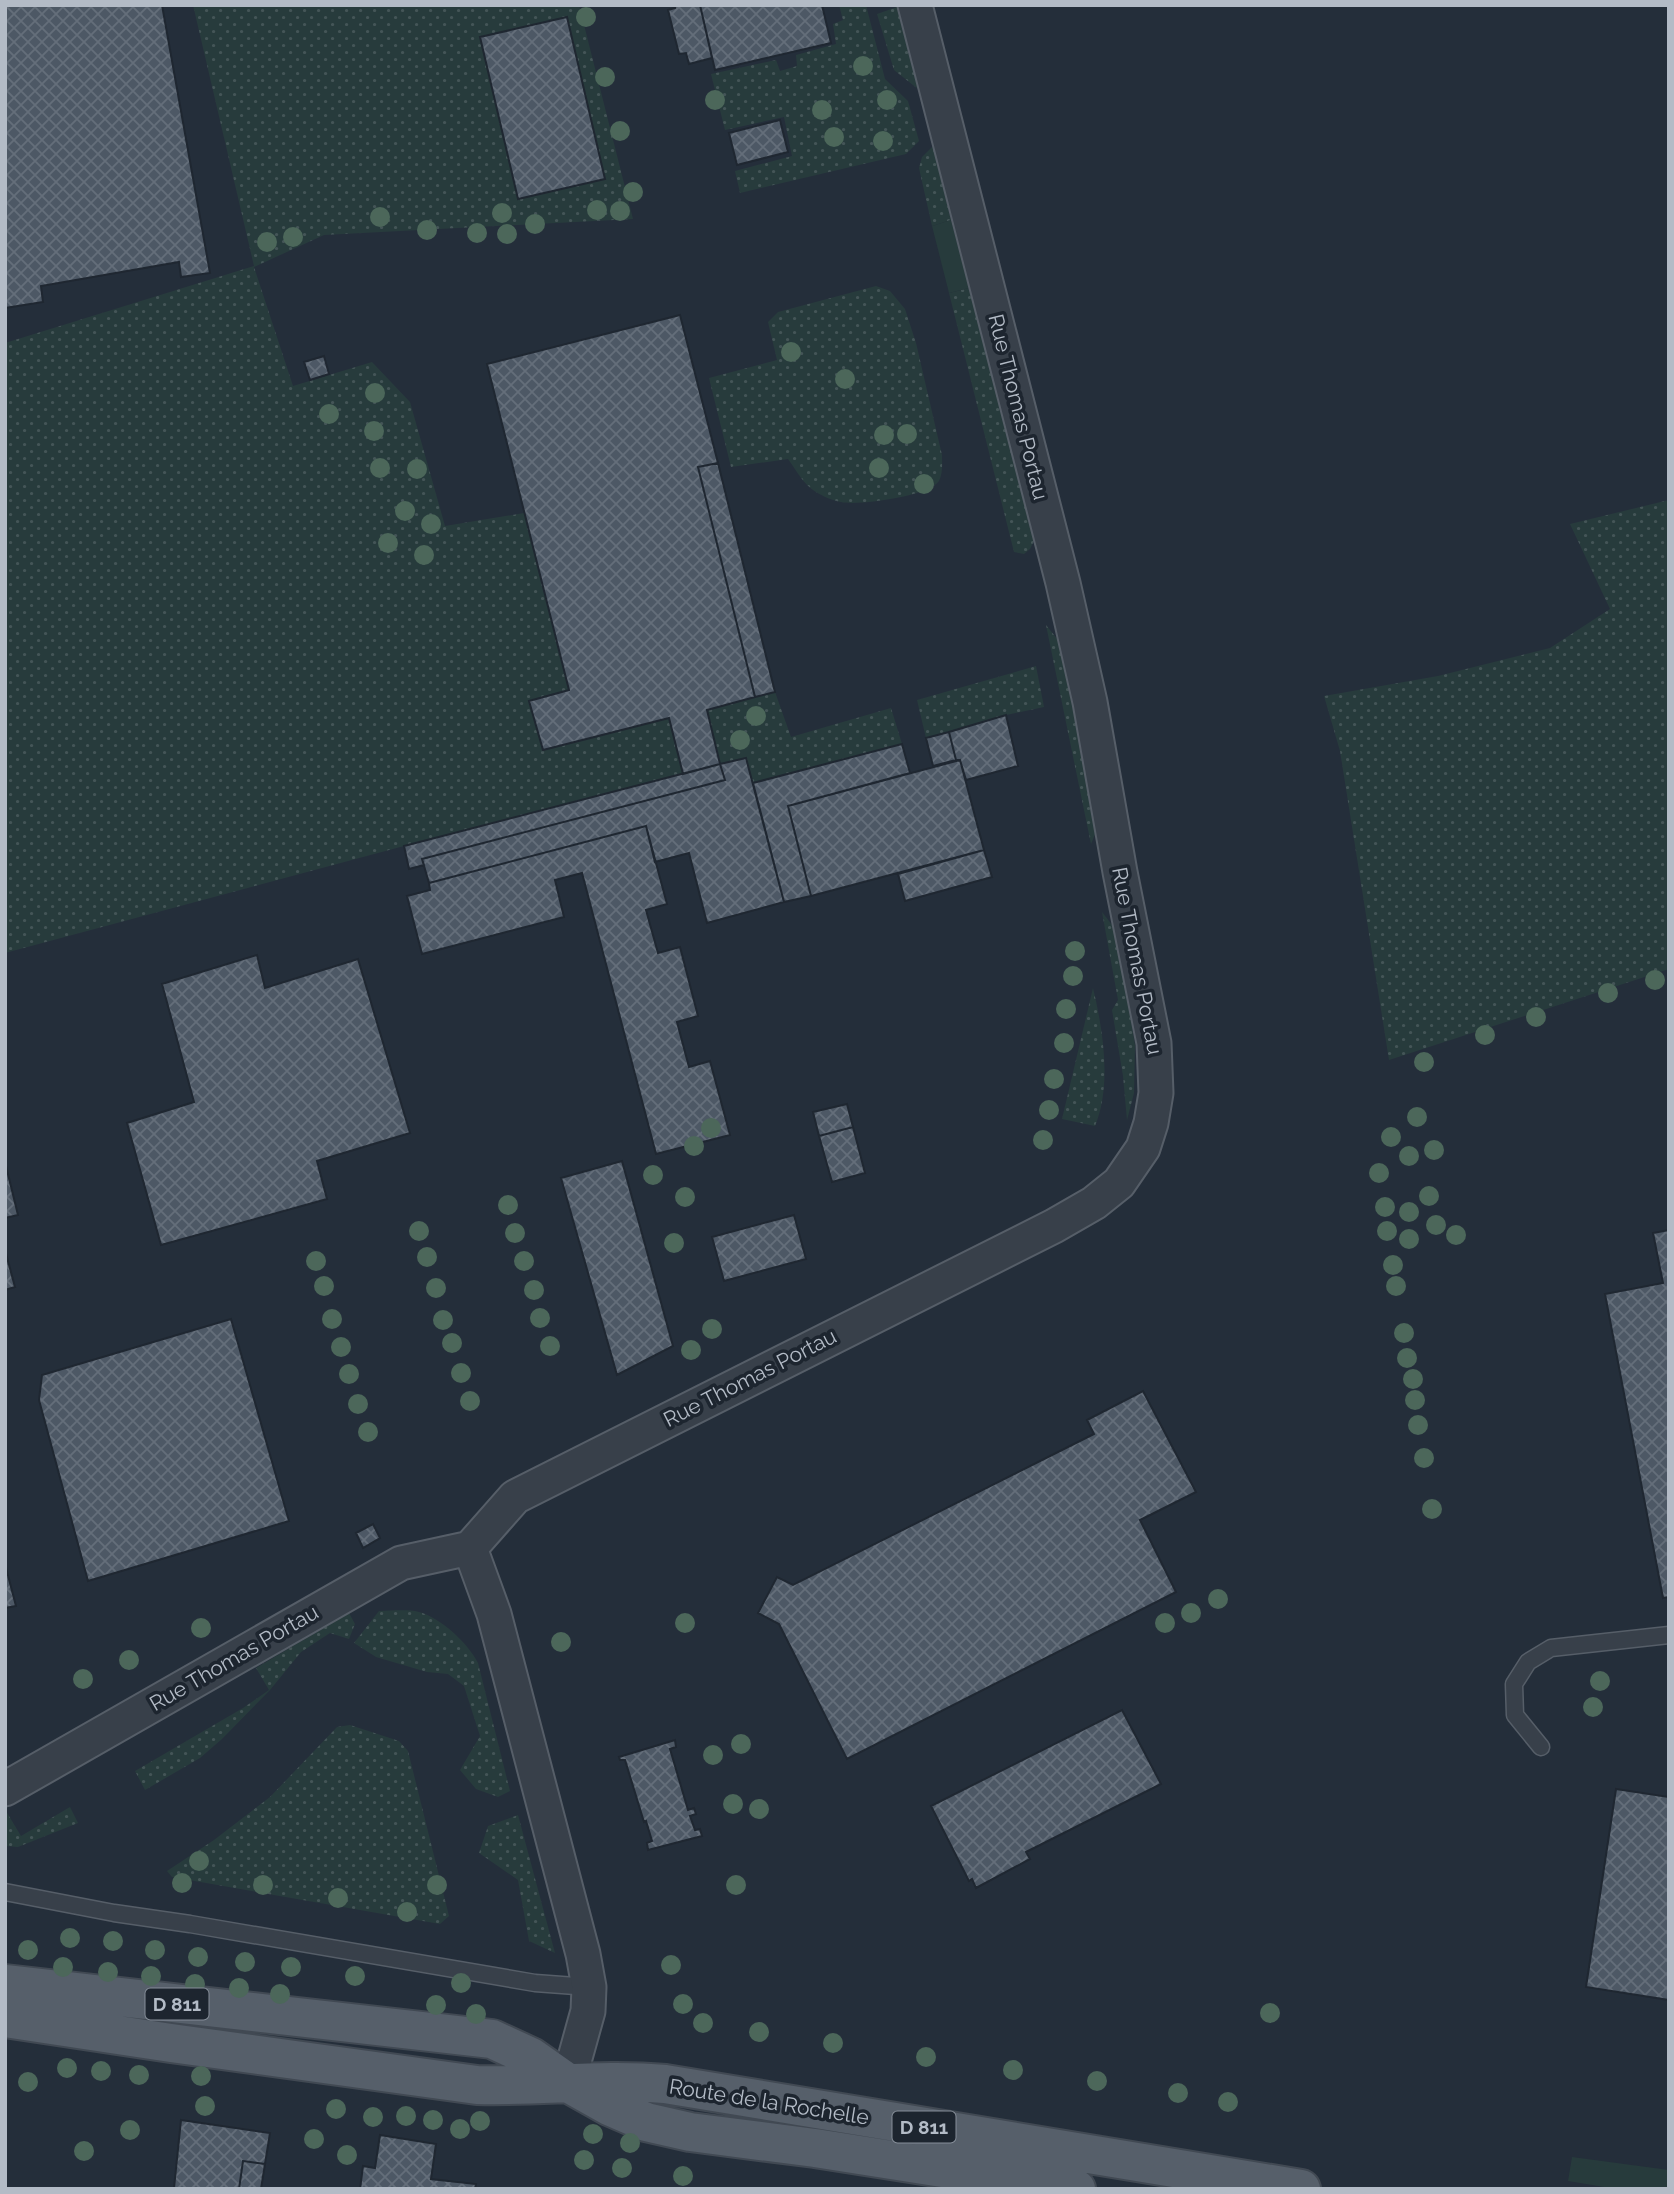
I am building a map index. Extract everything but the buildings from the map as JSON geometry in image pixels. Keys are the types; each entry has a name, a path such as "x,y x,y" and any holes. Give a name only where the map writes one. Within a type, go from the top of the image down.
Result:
{"main road":[{"name":"Route de la Rochelle","path":"5,1984 492,2039 531,2057 568,2083 609,2106 646,2122 690,2132 815,2148 1076,2189"},
{"name":"Route de la Rochelle","path":"5,2018 477,2085 519,2086 628,2081 714,2091 1301,2189"}],"street":[{"name":"Rue Thomas Portau","path":"5,1789 401,1563 471,1548 515,1497 1042,1232 1094,1203 1119,1183 1143,1148 1156,1093 1154,1043 1090,702 1063,583 915,5"},
{"path":"471,1548 494,1614 583,1954 589,1987 588,2011 568,2083"}],"lane":[{"path":"1541,1747 1515,1714 1514,1684 1528,1662 1551,1648 1669,1635"},
{"path":"5,1892 114,1913 535,1983 589,1987"}],"green space":[{"path":"193,5 579,5 633,219 324,235 254,267 293,386 372,362 410,402 445,526 524,513 569,690 529,701 543,750 669,718 683,774 5,953 5,343 254,266"},
{"path":"839,5 866,5 885,79 908,101 919,141 906,154 740,193 735,171 792,156 784,117 725,130 711,74 776,60 780,71 797,66 796,55 836,44 833,24 843,20"},
{"path":"897,7 918,89 894,70 877,14"},
{"path":"933,146 951,220 932,226 919,168 922,157"},
{"path":"951,220 969,288 949,293 932,226"},
{"path":"876,286 890,291 905,309 916,343 942,455 939,481 909,495 850,503 821,495 812,489 788,459 731,467 709,378 777,360 768,322 778,312"},
{"path":"969,288 1034,541 1024,554 1014,552 949,293"},
{"path":"1669,500 1669,969 1389,1060 1340,751 1324,696 1438,676 1550,648 1610,609 1570,524"},
{"path":"1046,625 1062,645 1095,820 1096,832 1091,844"},
{"path":"1036,666 1044,707 926,738 917,700"},
{"path":"775,692 791,737 891,708 902,744 753,783 746,758 720,764 707,710"},
{"path":"1102,912 1116,930 1135,1045 1134,1093 1127,1120 1112,1010 1118,1000"},
{"path":"1093,988 1104,1057 1103,1093 1095,1126 1062,1119"},
{"path":"379,1611 409,1611 427,1615 453,1632 468,1647 478,1663 510,1791 498,1797 476,1789 460,1770 480,1736 464,1686 448,1674 427,1672 376,1657 354,1643"},
{"path":"349,1613 355,1624 349,1639 330,1633 301,1652 270,1690 222,1739 200,1758 145,1790 135,1771 269,1690 256,1668"},
{"path":"350,1725 399,1741 408,1751 449,1916 440,1924 172,1877 167,1871 214,1840 270,1797 337,1727"},
{"path":"70,1807 78,1823 18,1847 5,1846 6,1811 21,1836"},
{"path":"518,1815 555,1953 529,1941 518,1880 479,1853 488,1826"},
{"path":"1572,2157 1669,2170 1669,2189 1616,2189 1568,2181"}]}
